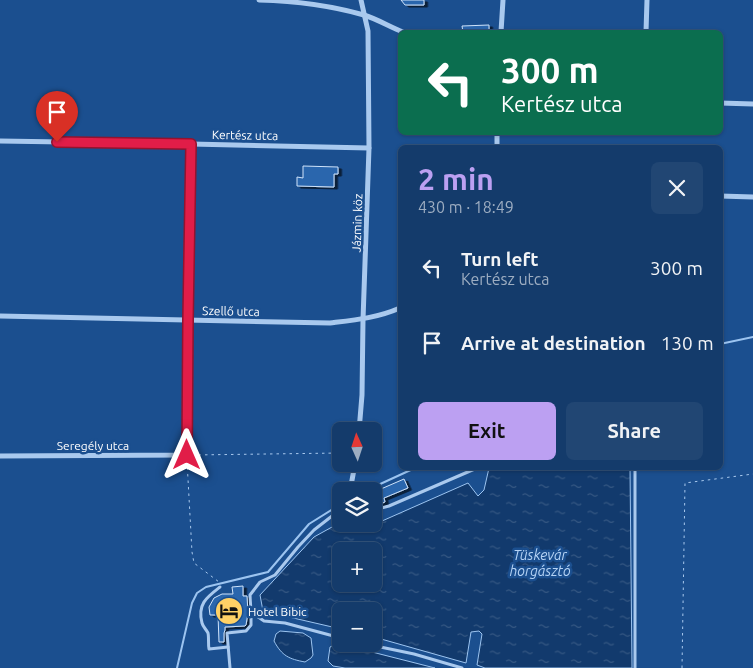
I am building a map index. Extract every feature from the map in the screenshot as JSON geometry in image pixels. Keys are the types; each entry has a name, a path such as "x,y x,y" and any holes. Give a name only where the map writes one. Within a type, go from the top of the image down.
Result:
{"street":[{"path":"259,0 297,2 332,7 365,16 398,30"},
{"name":"Jázmin köz","path":"360,422 369,148 368,31 361,0"},
{"path":"501,30 503,0"},
{"path":"646,30 647,0"},
{"path":"723,103 753,104"},
{"name":"Kertész utca","path":"0,141 369,148"},
{"path":"187,455 191,144"},
{"path":"723,196 753,197"},
{"name":"Szellő utca","path":"0,316 330,322 363,320 386,315 398,309"},
{"name":"Seregély utca","path":"0,456 187,455"}],"lane":[{"path":"382,508 472,470"},
{"path":"635,470 635,668"},
{"path":"230,668 227,633 246,631 251,625 250,595 260,582 275,575 314,530 332,516"},
{"path":"220,588 202,602 200,614 202,625 208,632 209,649 228,647"},
{"path":"251,612 264,621 285,623 332,636"},
{"path":"382,647 414,654 462,668"}],"path":[{"path":"219,582 194,563 187,455 332,452"},
{"path":"682,668 686,483 753,474"}],"water":[{"name":"Tüskevár horgásztó","path":"489,470 630,470 632,668 485,668 477,665 482,634 479,631 471,632 466,663 382,639 382,602 332,602 332,627 263,611 260,595 314,537 332,527 332,532 382,532 382,521 468,483 478,496 484,490"},
{"path":"280,631 303,633 311,638 313,655 311,658 305,662 290,658 283,653 274,641 276,634"},
{"path":"332,646 332,652 372,652 435,668 345,668 333,666 328,661 330,647"}],"building":[{"path":"401,0 424,0 424,5 405,5"},
{"path":"489,25 489,30 463,30 462,26"},
{"path":"303,166 338,167 338,174 334,174 334,187 297,186 297,177 303,178"},
{"path":"404,479 408,488 384,498 385,502 382,503 382,489"},
{"name":"Hotel Bibic","path":"243,586 243,596 247,596 248,613 246,625 225,627 224,642 219,642 218,615 210,615 209,607 214,598 222,594 233,594 232,587"}],"waterway":[{"path":"723,343 753,337"},
{"path":"382,483 411,470"},
{"path":"177,668 192,603 197,593 206,587 268,572 309,524 332,510"}],"place":[{"name":"Hotel Bibic","path":"229,611"}],"route":[{"path":"57,142 191,144 187,455"}]}
